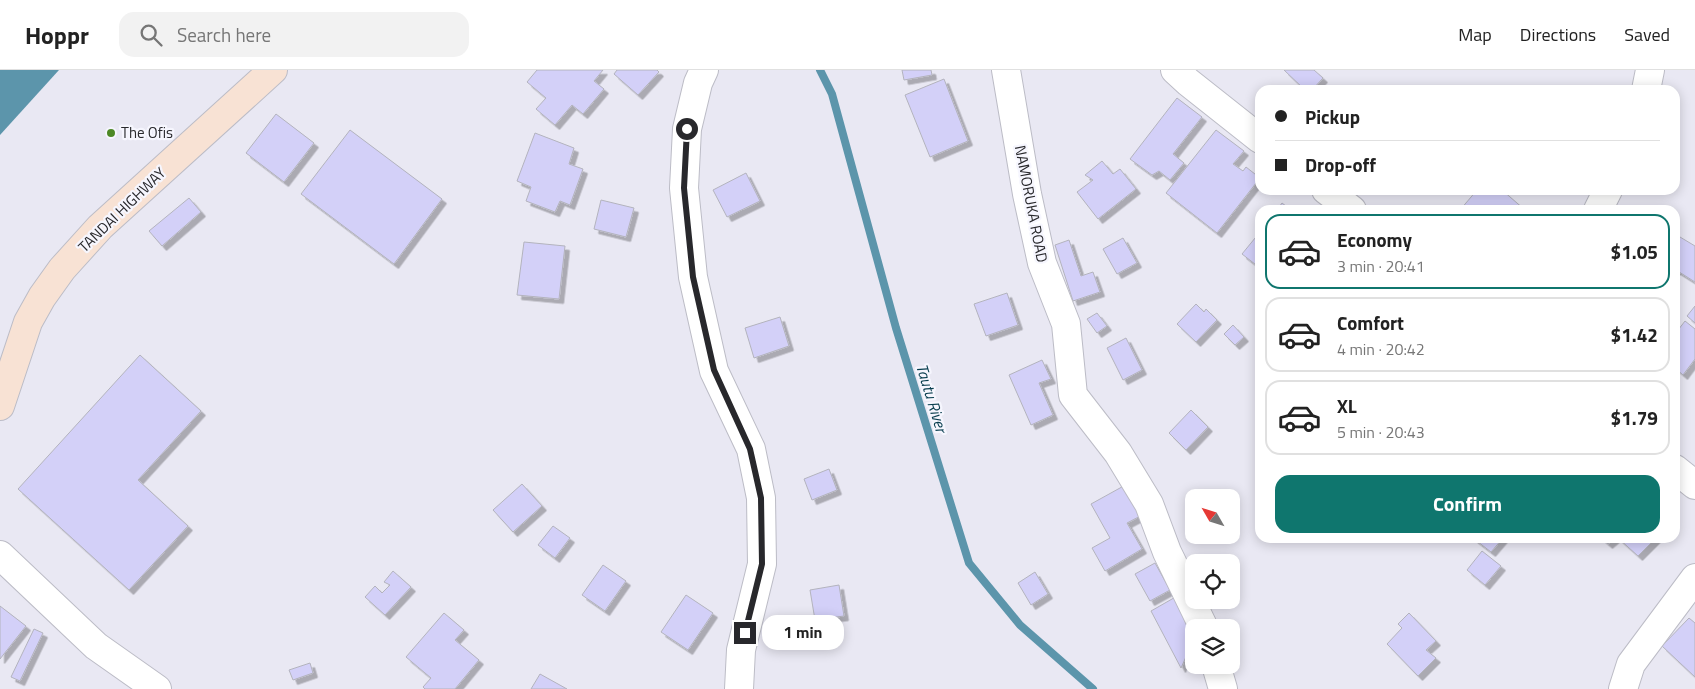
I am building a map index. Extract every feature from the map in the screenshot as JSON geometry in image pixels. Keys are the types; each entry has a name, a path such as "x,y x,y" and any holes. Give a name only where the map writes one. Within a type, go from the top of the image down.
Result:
{"main road":[{"name":"TANDAI HIGHWAY","path":"0,406 28,322 62,269 100,227 273,70"}],"street":[{"path":"704,70 698,83 687,129 685,158 684,188 693,277 714,370 750,449 761,498 762,564 741,650 739,689"},
{"name":"NAMORUKA ROAD","path":"1006,70 1026,194 1042,264 1066,324 1073,395 1118,453 1149,504 1167,552 1200,619"},
{"path":"1647,85 1650,70"},
{"path":"1187,74 1255,135"},
{"path":"1332,195 1346,205"},
{"path":"1680,473 1695,486"},
{"path":"0,555 96,646 158,689"},
{"path":"1623,689 1631,664 1695,578"},
{"path":"1219,674 1223,689"}],"water":[{"path":"0,70 59,70 0,135"}],"building":[{"path":"537,70 603,70 594,81 604,89 583,114 572,105 555,125 536,109 546,98 527,82"},
{"path":"617,70 657,70 659,72 638,95 614,74"},
{"path":"902,70 931,70 932,75 904,80"},
{"path":"1284,70 1314,70 1323,78 1317,85 1300,85"},
{"path":"944,79 968,141 930,157 905,95"},
{"path":"1177,98 1202,117 1173,154 1184,163 1170,180 1159,171 1152,175 1130,159"},
{"path":"276,114 314,143 284,182 246,153"},
{"path":"350,130 442,199 394,264 301,194"},
{"path":"1216,130 1244,151 1233,164 1243,171 1246,167 1255,174 1255,184 1217,233 1166,193"},
{"path":"535,133 574,148 569,164 583,169 570,205 560,201 555,212 526,201 531,187 517,181"},
{"path":"1102,161 1113,174 1120,169 1136,189 1098,219 1077,192 1093,180 1085,175"},
{"path":"746,173 760,201 727,217 713,190"},
{"path":"1473,195 1508,195 1519,205 1464,205"},
{"path":"189,198 201,212 162,246 149,231"},
{"path":"601,200 634,208 626,237 594,229"},
{"path":"1680,237 1695,246 1695,282 1680,273"},
{"path":"1123,238 1137,263 1117,274 1103,249"},
{"path":"1255,238 1255,264 1242,254"},
{"path":"1069,240 1081,276 1093,272 1100,292 1073,301 1055,245"},
{"path":"524,242 565,246 559,299 517,295"},
{"path":"1007,293 1018,325 986,336 974,304"},
{"path":"1196,304 1204,312 1206,309 1217,320 1196,342 1177,324"},
{"path":"1695,306 1695,323 1687,316"},
{"path":"1097,313 1107,326 1097,333 1087,319"},
{"path":"780,317 789,346 754,358 745,328"},
{"path":"1685,321 1695,329 1695,359 1683,375 1680,372 1680,328"},
{"path":"1233,325 1244,337 1235,345 1224,334"},
{"path":"1126,338 1142,370 1123,380 1107,348"},
{"path":"140,355 201,411 138,480 188,526 129,590 18,489"},
{"path":"1042,360 1051,379 1039,383 1053,415 1031,425 1009,375"},
{"path":"1191,410 1208,427 1186,450 1169,433"},
{"path":"829,469 837,490 812,500 804,479"},
{"path":"1129,483 1146,513 1127,523 1142,549 1105,571 1092,548 1110,538 1091,504"},
{"path":"522,484 542,506 513,532 493,510"},
{"path":"553,526 570,538 555,558 538,545"},
{"path":"1479,543 1499,543 1491,552"},
{"path":"1624,543 1651,543 1638,556"},
{"path":"1482,551 1501,566 1485,585 1467,570"},
{"path":"1155,563 1170,590 1150,601 1135,574"},
{"path":"603,565 626,581 605,611 582,595"},
{"path":"393,571 411,587 385,615 365,597 375,586 382,593 390,585 384,582"},
{"path":"1035,572 1048,594 1031,605 1018,583"},
{"path":"839,585 844,616 815,620 810,590"},
{"path":"1185,592 1185,609 1190,609 1192,619 1185,619 1185,659 1181,668 1151,611"},
{"path":"686,595 713,613 688,650 661,632"},
{"path":"0,606 26,626 0,659"},
{"path":"444,613 464,630 455,640 479,660 455,689 425,689 423,687 431,678 406,657"},
{"path":"1409,613 1436,641 1426,650 1436,658 1418,676 1387,644 1402,628 1398,624"},
{"path":"1689,618 1695,623 1695,677 1662,646"},
{"path":"34,629 43,633 20,681 11,677"},
{"path":"310,663 313,673 293,680 289,670"},
{"path":"540,674 567,689 531,689"}],"waterway":[{"name":"Tautu River","path":"820,70 832,94 896,328 969,563 1020,625 1093,689"}],"place":[{"name":"The Ofis","path":"111,133"}],"route":[{"path":"687,129 684,188 693,277 714,370 750,449 761,498 762,564 745,633"}]}
